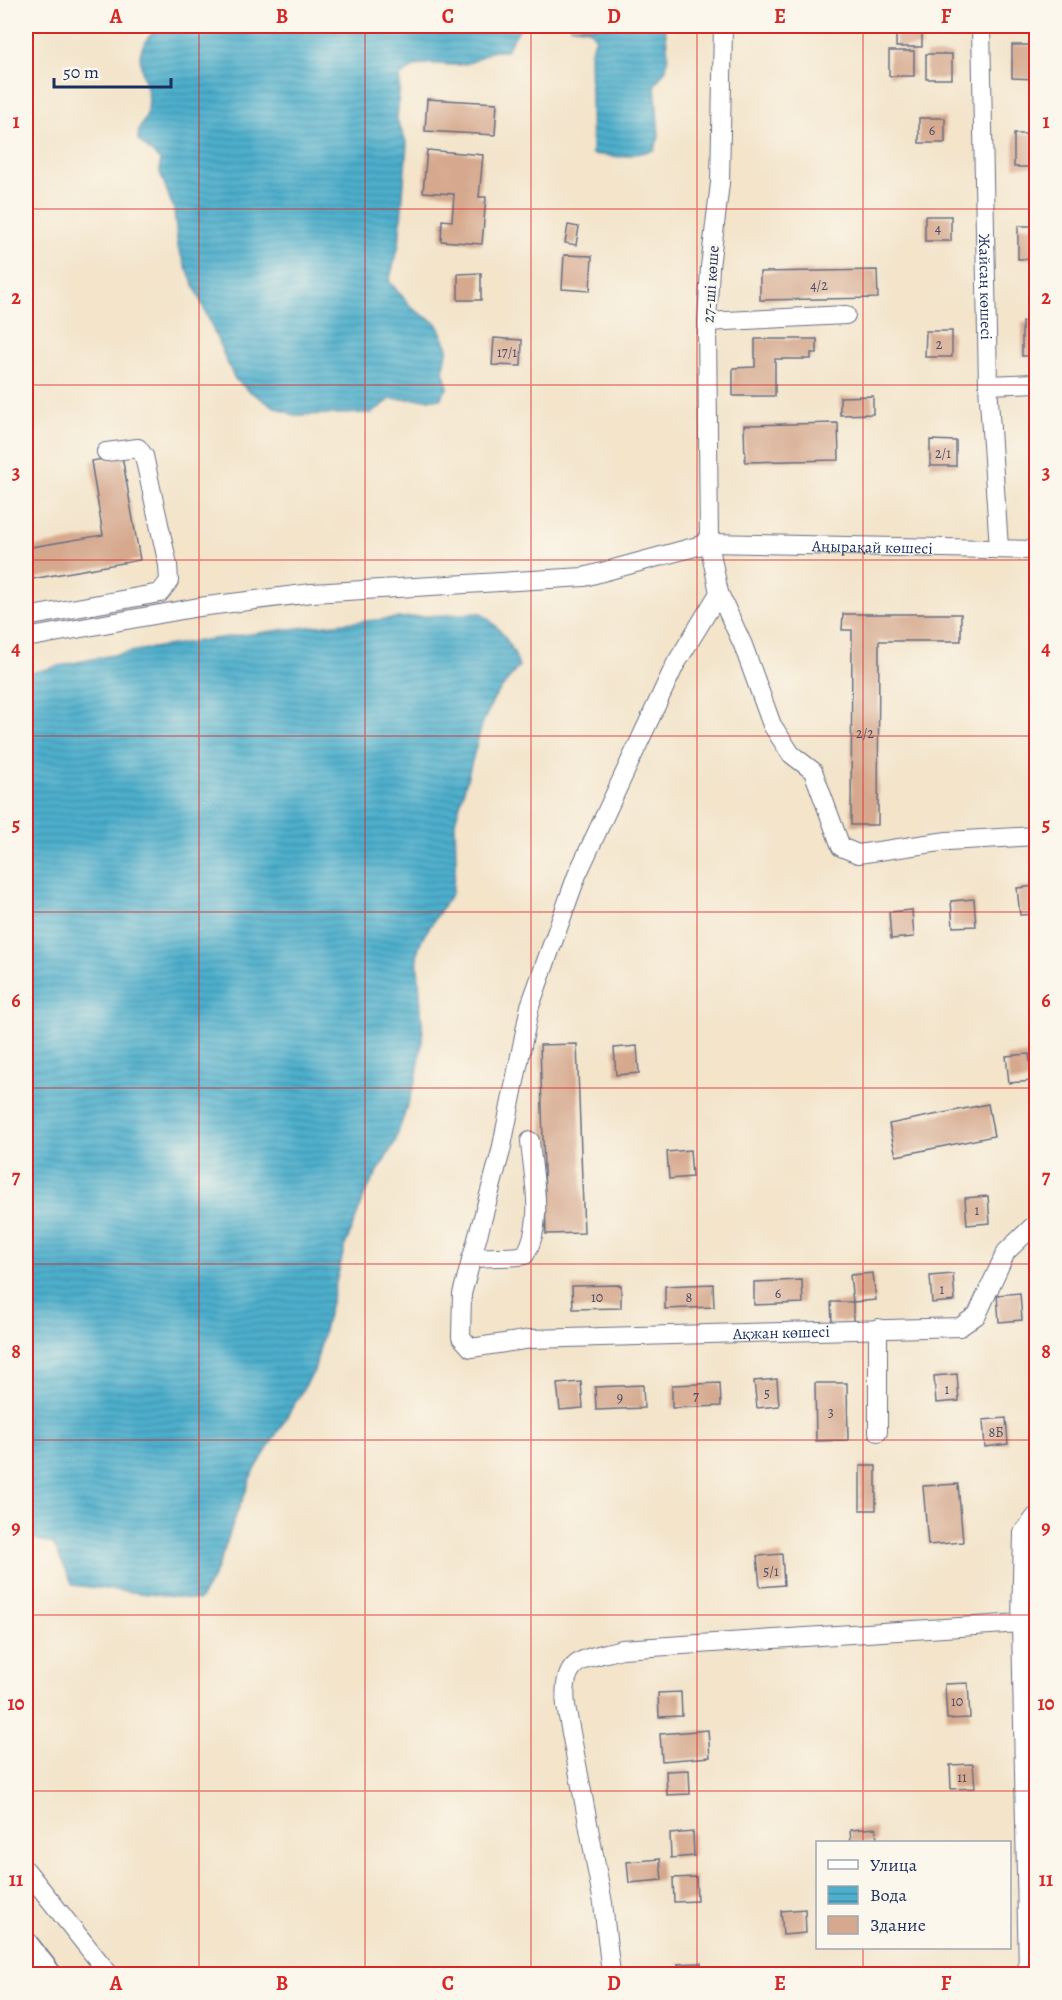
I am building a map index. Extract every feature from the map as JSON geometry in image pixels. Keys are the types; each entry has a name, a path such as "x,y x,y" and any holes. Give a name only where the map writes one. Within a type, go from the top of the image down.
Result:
{"main road":[{"path":"26,1943 50,1974"}],"street":[{"name":"27-ші көше","path":"723,26 720,183 707,322 709,543 719,593 744,645 772,725 791,753 813,771 841,847 858,854 947,841 1036,836"},
{"name":"Жайсаң көшесі","path":"981,26 988,385 999,548"},
{"path":"707,322 846,315"},
{"path":"988,385 1036,382"},
{"path":"26,617 160,593 169,581 168,565 144,456 138,448 106,452"},
{"name":"Аңырақай көшесі","path":"26,638 199,607 312,593 584,577 709,543 1036,550"},
{"path":"530,1142 537,1229 530,1247 525,1255 512,1258 493,1254 471,1258 501,1151 530,1006 577,875 675,664 719,593"},
{"name":"Ақжан көшесі","path":"471,1258 462,1294 461,1337 471,1348 531,1339 960,1327 977,1315 1006,1252 1032,1227 1036,1226"},
{"path":"878,1328 878,1432"},
{"path":"1028,1974 1021,1623 1023,1533 1036,1516"},
{"path":"611,1974 603,1903 566,1706 564,1688 568,1671 581,1661 622,1649 1021,1623"},
{"path":"26,1870 110,1974"}],"water":[{"path":"160,26 521,26 506,51 490,52 462,64 419,65 400,77 397,120 407,144 399,245 389,281 413,309 437,324 448,348 443,371 448,387 440,399 391,399 372,413 294,415 271,405 235,379 178,248 174,210 160,172 160,160 138,140 149,102 140,59 148,38"},
{"path":"569,26 665,26 668,54 666,69 655,84 659,137 654,150 621,157 592,154 590,53 596,38 589,29"},
{"path":"481,613 505,636 519,666 494,698 482,725 455,822 456,861 452,893 423,937 417,953 423,1036 416,1080 395,1142 366,1192 345,1246 314,1371 250,1478 216,1570 199,1600 73,1585 53,1544 26,1537 26,674 165,646 250,634 366,621"}],"building":[{"path":"896,26 922,26 922,47 896,47"},
{"path":"1012,45 1036,45 1036,79 1012,78"},
{"path":"889,51 914,51 914,76 889,76"},
{"path":"926,54 952,54 952,79 926,79"},
{"path":"427,99 497,103 495,135 425,131"},
{"path":"919,118 945,118 945,143 919,143"},
{"path":"1014,134 1036,134 1036,167 1014,167"},
{"path":"427,150 483,155 479,197 486,197 482,244 441,241 442,220 452,221 454,194 423,192"},
{"path":"925,216 951,216 951,241 925,241"},
{"path":"568,225 579,227 576,245 565,243"},
{"path":"1018,226 1036,226 1036,259 1018,259"},
{"path":"564,255 592,256 590,291 562,289"},
{"path":"877,270 878,298 760,300 760,272"},
{"path":"481,273 481,300 458,300 458,274"},
{"path":"1022,322 1036,322 1036,356 1022,356"},
{"path":"926,331 952,331 952,357 925,357"},
{"path":"494,338 522,340 521,366 492,365"},
{"path":"755,339 817,339 817,353 811,353 811,359 775,359 775,396 733,396 733,368 755,367"},
{"path":"873,396 873,414 840,415 840,397"},
{"path":"838,423 839,460 745,462 744,425"},
{"path":"930,440 956,441 956,466 930,466"},
{"path":"122,456 140,560 26,580 26,548 103,535 91,461"},
{"path":"1032,458 1036,458 1036,483 1032,483"},
{"path":"843,614 961,614 961,641 879,641 878,825 851,825 852,630 842,630"},
{"path":"1033,669 1036,669 1036,693 1033,693"},
{"path":"1036,886 1036,914 1020,915 1017,888"},
{"path":"974,899 976,926 953,927 951,901"},
{"path":"912,910 914,937 891,939 889,912"},
{"path":"577,1044 584,1233 546,1234 540,1045"},
{"path":"637,1046 639,1073 616,1075 614,1048"},
{"path":"1029,1054 1032,1081 1009,1083 1006,1056"},
{"path":"988,1104 994,1136 896,1156 889,1124"},
{"path":"690,1150 692,1177 669,1179 667,1152"},
{"path":"988,1196 990,1223 967,1225 965,1198"},
{"path":"873,1273 876,1300 853,1302 850,1275"},
{"path":"953,1274 955,1301 932,1303 930,1276"},
{"path":"802,1280 803,1303 754,1305 754,1282"},
{"path":"713,1284 714,1307 665,1309 665,1286"},
{"path":"621,1285 621,1308 573,1309 572,1286"},
{"path":"1020,1293 1022,1320 999,1322 997,1295"},
{"path":"831,1302 853,1302 853,1321 832,1322"},
{"path":"957,1374 959,1401 936,1403 934,1376"},
{"path":"777,1379 779,1406 757,1408 754,1381"},
{"path":"581,1382 583,1408 560,1410 557,1384"},
{"path":"720,1383 721,1406 672,1408 672,1385"},
{"path":"815,1383 847,1383 848,1440 816,1441"},
{"path":"643,1385 644,1408 596,1410 595,1387"},
{"path":"1006,1418 1008,1444 985,1447 983,1420"},
{"path":"860,1466 876,1466 876,1510 860,1510"},
{"path":"958,1484 963,1542 928,1545 923,1486"},
{"path":"782,1554 784,1585 760,1587 757,1556"},
{"path":"968,1683 970,1718 947,1719 945,1684"},
{"path":"681,1692 682,1716 659,1717 658,1693"},
{"path":"708,1730 710,1757 662,1761 660,1734"},
{"path":"973,1764 975,1788 951,1789 950,1765"},
{"path":"689,1770 690,1794 667,1795 666,1771"},
{"path":"876,1828 877,1841 851,1841 850,1830"},
{"path":"693,1832 694,1856 671,1858 670,1834"},
{"path":"660,1859 662,1880 629,1883 627,1862"},
{"path":"696,1877 697,1901 674,1902 673,1878"},
{"path":"805,1909 806,1933 783,1935 781,1911"},
{"path":"701,1963 702,1974 679,1974 678,1964"}]}
